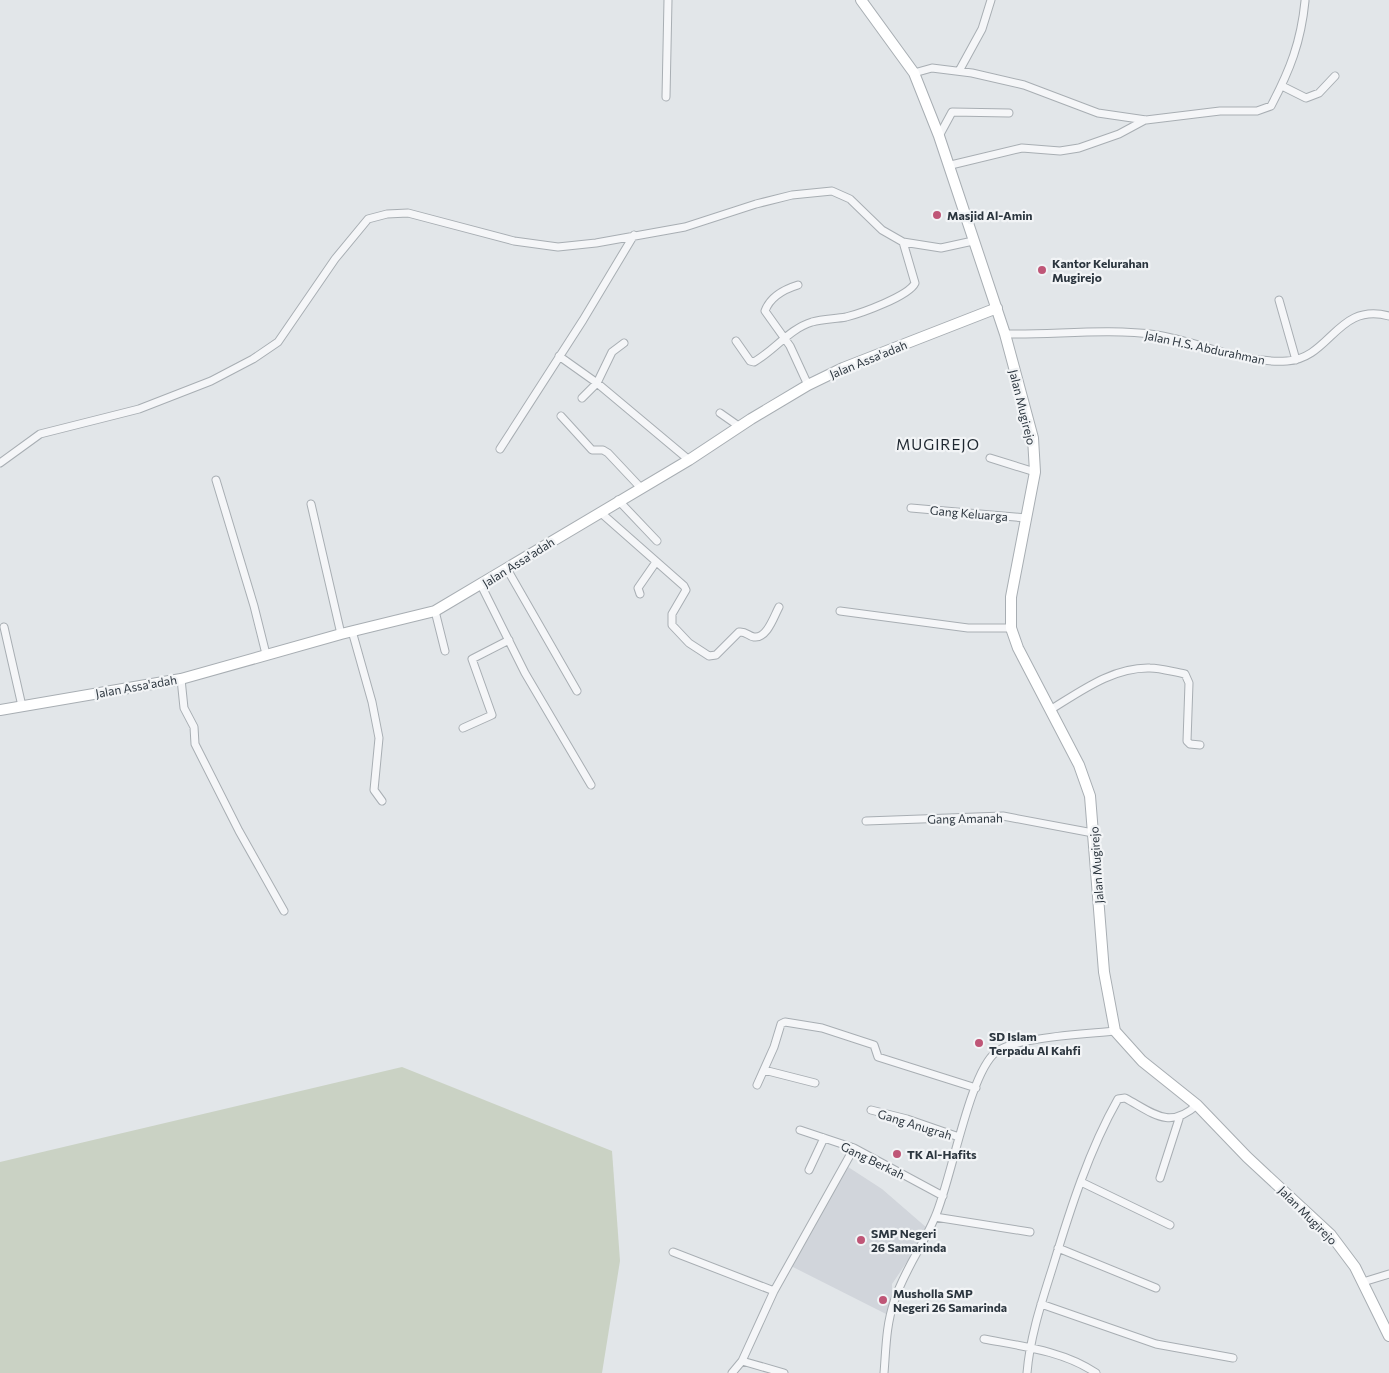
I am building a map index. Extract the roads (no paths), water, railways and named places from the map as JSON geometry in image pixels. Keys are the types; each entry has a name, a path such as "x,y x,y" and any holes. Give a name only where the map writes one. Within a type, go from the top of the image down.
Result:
{"street":[{"path":"666,97 668,0"},
{"name":"Jalan Mugirejo","path":"861,0 914,73 939,136 997,308 1033,438 1034,472 1015,570 1011,628 1018,648 1087,784 1093,833 1104,972 1115,1031 1142,1060 1197,1106 1247,1157 1331,1235 1363,1282 1389,1336"},
{"path":"959,71 982,29 991,0"},
{"path":"914,73 932,68 959,71 1024,85 1098,113 1146,120 1220,111 1265,109 1272,106 1295,55 1302,27 1305,1"},
{"path":"1282,86 1306,98 1319,93 1335,76"},
{"path":"939,136 952,112 1009,113"},
{"path":"950,165 1022,148 1060,150 1078,148 1119,134 1146,120"},
{"path":"0,463 40,434 139,409 211,381 253,359 278,342 335,259 368,220 387,214 408,213 514,241 558,247 596,243 685,226 792,195 832,191 850,199 882,230 903,242 941,248 974,241"},
{"path":"500,449 583,320 634,235"},
{"path":"736,341 750,361 754,362 785,338 811,322 862,313 913,286 915,283 903,242"},
{"path":"798,285 786,289 775,296 765,311 785,338 801,366 808,386"},
{"path":"1279,300 1296,360 1310,354 1346,321 1354,317 1379,314 1389,316"},
{"name":"Jalan Assa'adah","path":"0,710 181,679 266,654 435,610 481,585 808,386 843,368 997,308"},
{"name":"Jalan H.S. Abdurahman","path":"1005,334 1134,332 1159,335 1263,360 1296,360"},
{"path":"582,398 597,383 612,352 624,344"},
{"path":"559,356 597,383 689,460"},
{"path":"720,413 740,426"},
{"path":"561,416 592,450 603,450 608,453 640,487"},
{"path":"990,458 1034,472"},
{"path":"216,480 254,606 266,654"},
{"path":"618,500 657,541"},
{"path":"311,504 341,634"},
{"name":"Gang Keluarga","path":"911,508 1026,518"},
{"path":"600,512 679,580 686,590 672,614 672,625 689,643 709,656 716,655 739,632 754,637 760,636 766,631 779,608"},
{"path":"640,594 638,588 656,562"},
{"path":"507,569 577,692"},
{"path":"481,585 525,673 591,785"},
{"path":"435,610 445,651"},
{"path":"840,611 968,628 1011,628"},
{"path":"4,627 22,706"},
{"path":"352,631 372,702 379,738 374,790 382,800"},
{"path":"463,728 492,715 472,659 509,640"},
{"path":"1050,710 1098,681 1120,672 1152,668 1185,674 1189,683 1187,741 1190,744 1200,744"},
{"path":"181,679 184,708 194,727 196,744 239,831 284,911"},
{"name":"Gang Amanah","path":"866,821 1003,816 1093,833"},
{"path":"757,1085 784,1022 822,1028 874,1045 878,1057 976,1088"},
{"path":"884,1373 888,1320 894,1302 901,1282 936,1217 959,1137 976,1088 989,1060 995,1053 1007,1046 1115,1031"},
{"path":"764,1070 814,1083"},
{"path":"1027,1373 1029,1347 1058,1248 1081,1182 1118,1099 1125,1098 1169,1119 1179,1119 1197,1106"},
{"name":"Gang Anugrah","path":"871,1110 906,1119 959,1137"},
{"path":"1160,1178 1179,1119"},
{"name":"Gang Berkah","path":"800,1130 854,1148 943,1196"},
{"path":"809,1170 824,1138"},
{"path":"732,1373 742,1362 774,1291 854,1148"},
{"path":"1081,1182 1170,1225"},
{"path":"936,1217 1030,1232"},
{"path":"1058,1248 1156,1288"},
{"path":"673,1252 774,1291"},
{"path":"1363,1282 1389,1274"},
{"path":"1041,1304 1156,1344 1233,1358"},
{"path":"984,1339 1029,1347 1086,1367 1096,1373"},
{"path":"742,1362 784,1373"}],"place":[{"name":"Masjid Al-Amin","path":"937,215"},
{"name":"Kantor Kelurahan Mugirejo","path":"1042,270"},
{"name":"SD Islam Terpadu Al Kahfi","path":"979,1043"},
{"name":"TK Al-Hafits","path":"897,1154"},
{"name":"SMP Negeri 26 Samarinda","path":"861,1240"},
{"name":"Musholla SMP Negeri 26 Samarinda","path":"883,1300"}],"district":[{"name":"MUGIREJO","path":"938,444"}]}
